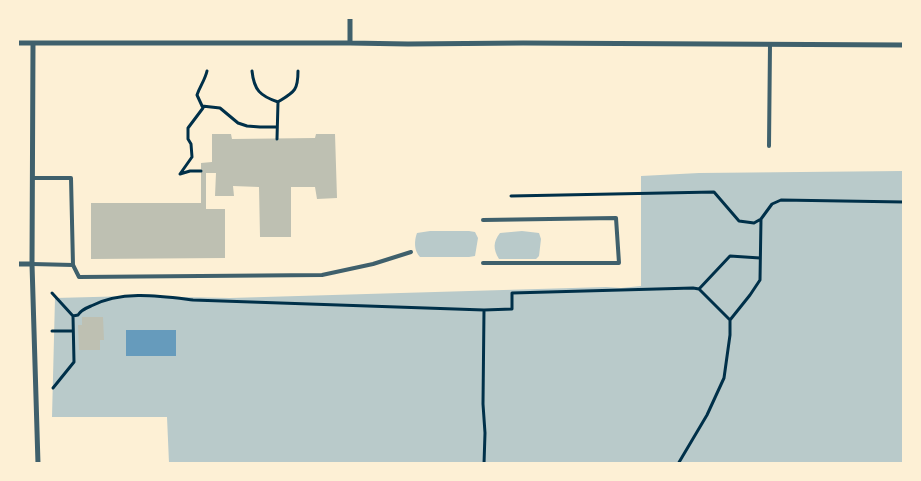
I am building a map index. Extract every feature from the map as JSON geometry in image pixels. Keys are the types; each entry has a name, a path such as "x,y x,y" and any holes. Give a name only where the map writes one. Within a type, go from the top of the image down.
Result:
{"street":[{"path":"350,18 350,43"},
{"path":"18,43 904,45"},
{"path":"33,43 32,264 38,464"},
{"path":"18,264 32,264"}],"lane":[{"path":"769,146 770,44"},
{"path":"33,178 71,178 73,265 79,277 322,276 373,264 411,252"},
{"path":"483,220 616,218 619,263 483,263"},
{"path":"32,264 73,265"}],"path":[{"path":"200,170 180,174 192,157 188,128 203,108 197,95 207,71"},
{"path":"252,71 256,87 260,93 278,102"},
{"path":"278,102 298,85 298,71"},
{"path":"277,138 278,102"},
{"path":"202,106 220,108 238,123 247,126 277,127"},
{"path":"510,196 714,192 739,221 754,223 761,219 772,204 781,200 904,202"},
{"path":"678,464 706,415 724,378 730,336 730,320 760,280 761,219"},
{"path":"699,289 730,256 760,258"},
{"path":"73,316 78,315 80,311 99,301 111,297 159,296 193,300 484,310 512,309 512,293 693,288 699,289 730,320"},
{"path":"52,294 73,316 74,362 54,388"},
{"path":"484,310 484,464"},
{"path":"52,331 73,331"}],"shaded area":[{"path":"903,171 903,463 169,463 167,417 52,417 55,298 132,296 230,298 641,286 641,176 699,173"},
{"path":"430,231 475,232 478,238 475,256 420,257 415,246 417,233"},
{"path":"522,231 539,233 541,239 539,256 536,259 499,259 495,246 496,239 500,233"}],"water":[{"path":"126,330 176,330 176,356 126,356"}],"building":[{"path":"212,134 231,134 232,139 315,138 316,134 335,134 337,198 317,199 315,187 291,187 291,237 260,237 259,187 233,186 234,196 215,196 216,173 206,173 206,209 225,209 225,258 91,259 91,203 201,203 201,163 212,162"},
{"path":"82,317 103,317 104,340 100,340 100,350 79,350 78,325 82,325"}]}
